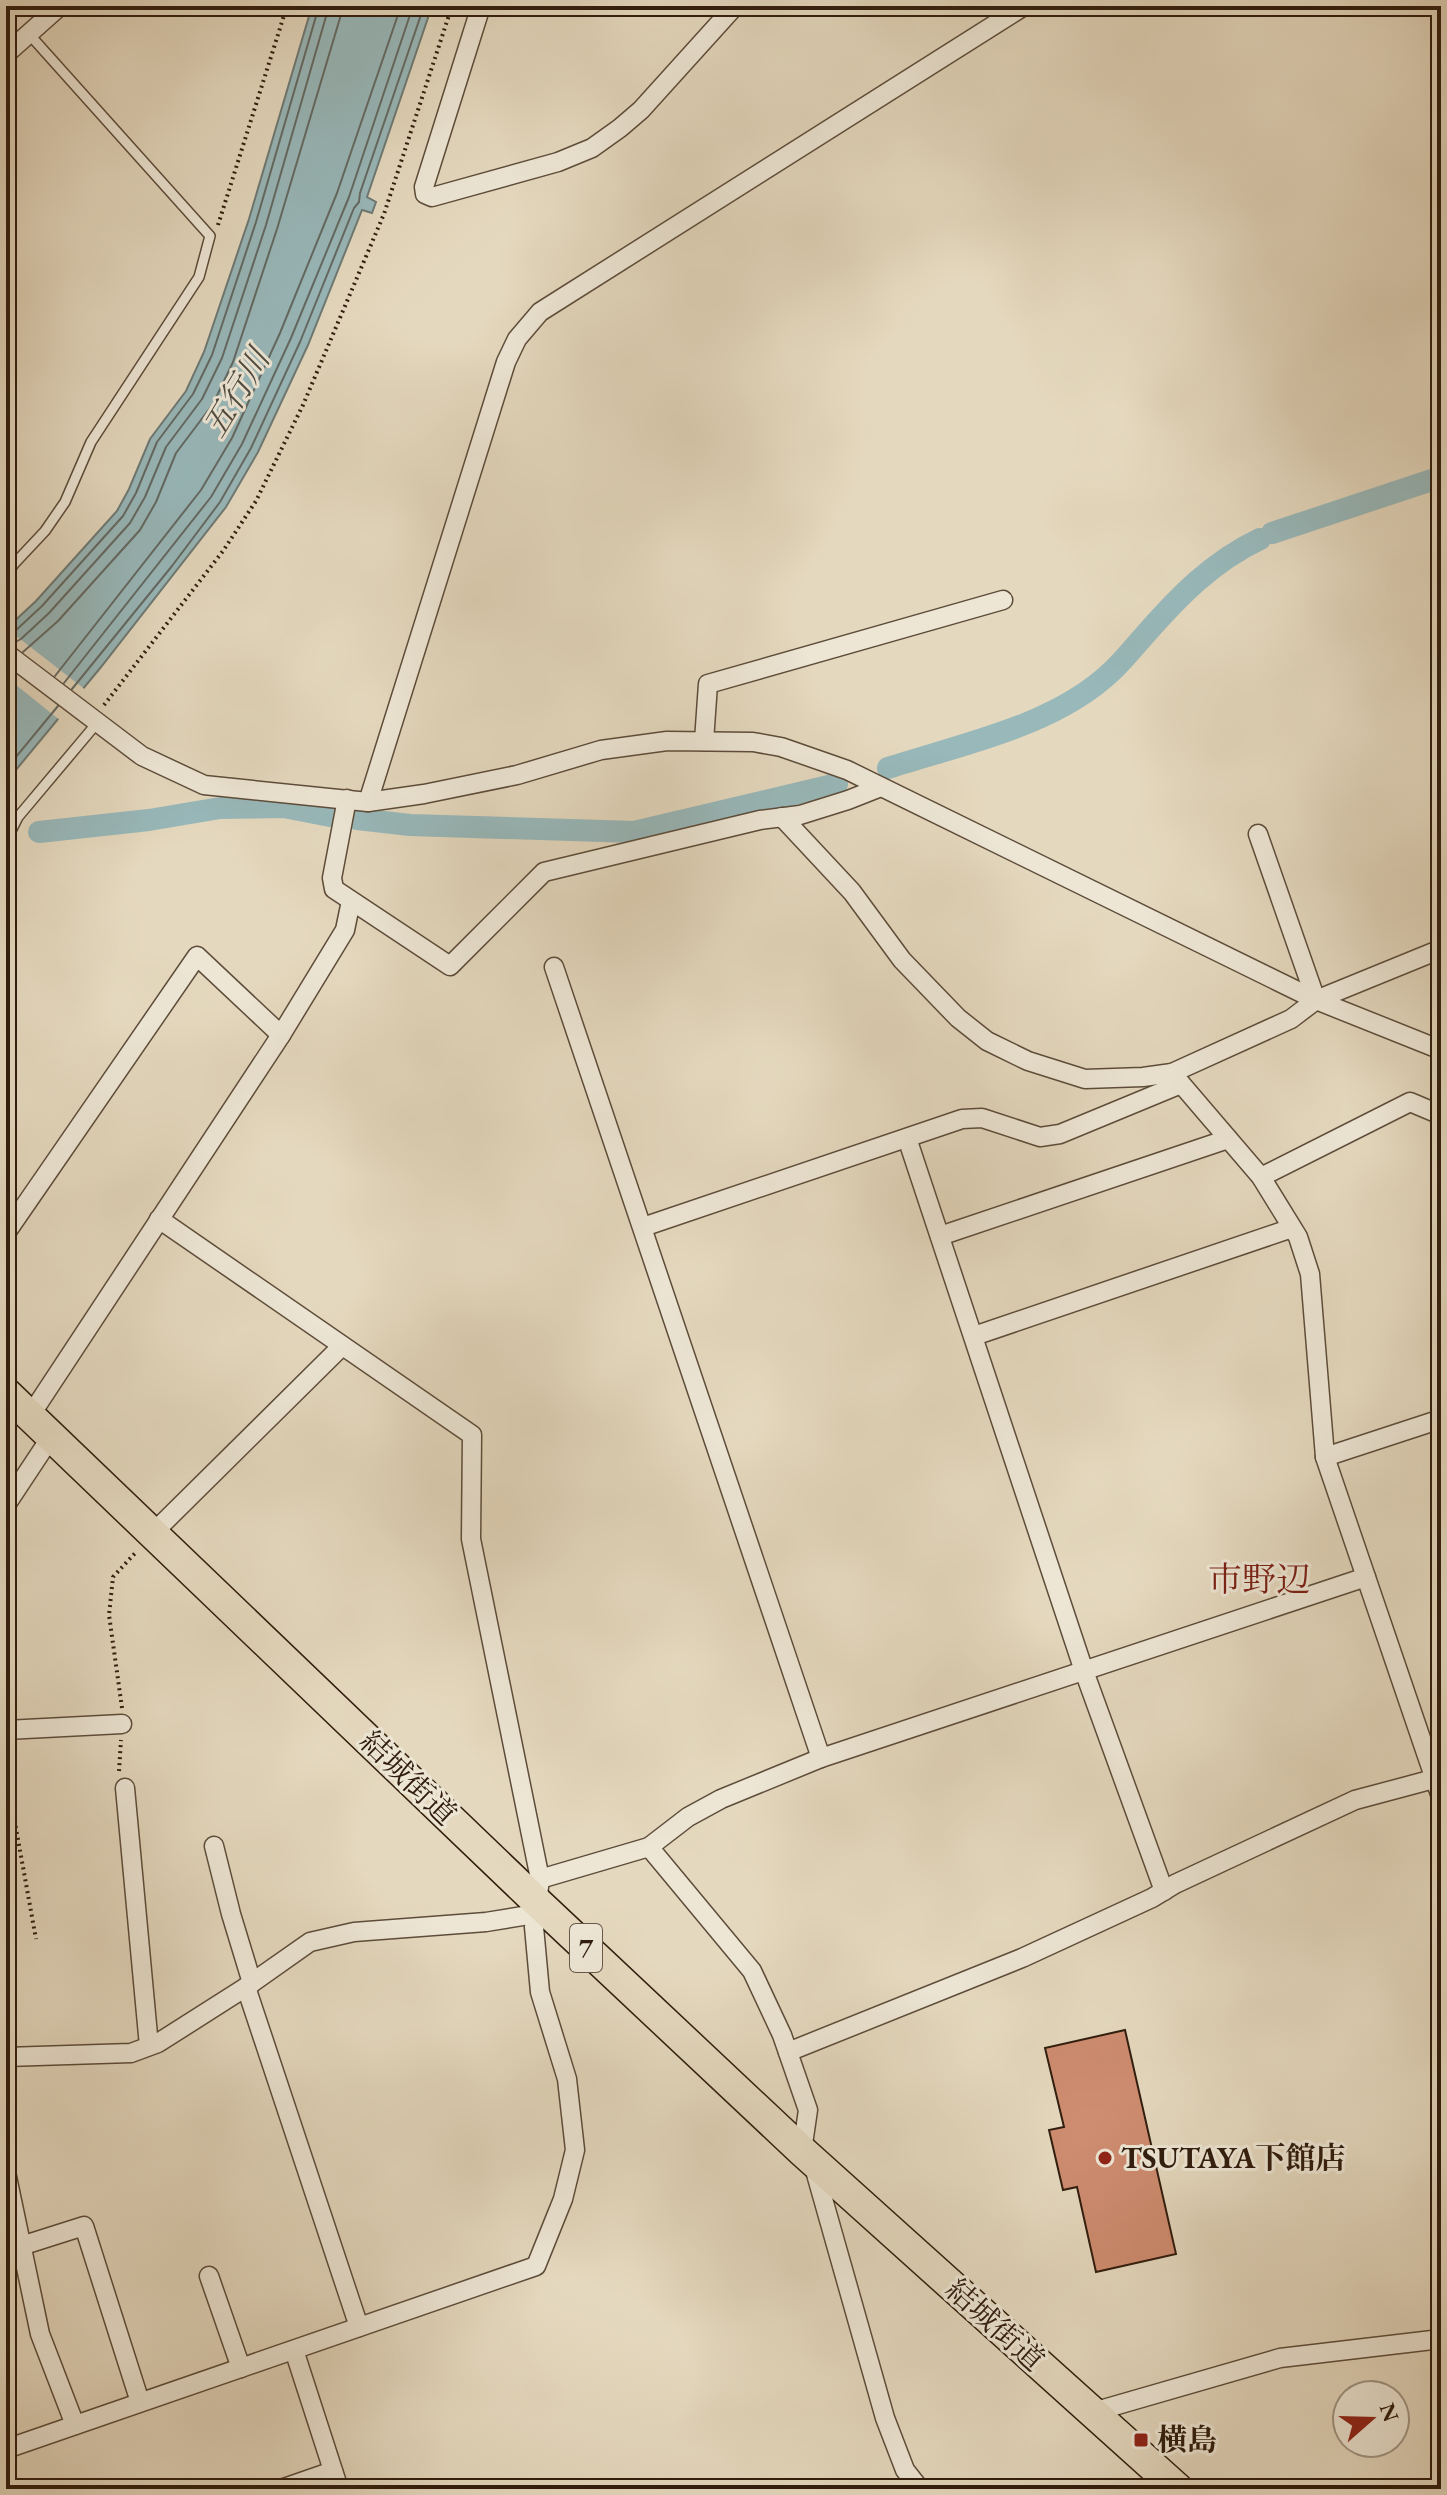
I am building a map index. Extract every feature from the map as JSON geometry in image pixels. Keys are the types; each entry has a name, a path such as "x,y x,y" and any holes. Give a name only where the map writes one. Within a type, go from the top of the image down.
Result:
{"main road":[{"name":"結城街道","path":"6,1393 807,2155 1178,2489"}],"street":[{"path":"6,54 60,6"},
{"path":"481,6 424,187 425,194 432,197 558,162 592,148 641,110 735,6"},
{"path":"368,802 506,362 517,339 540,312 1024,6"},
{"path":"704,741 708,684 1003,600"},
{"path":"6,653 142,756 204,785 368,802 517,775 601,750 667,741 753,742 781,747 836,766 881,787 1316,1000 1441,1050"},
{"path":"347,799 332,878 334,889 450,966 544,872 760,820 800,815 881,787"},
{"path":"782,817 852,892 902,960 958,1018 987,1041 1028,1061 1085,1079 1176,1078 1261,1177 1292,1228 1310,1274 1325,1457 1439,1784 1355,1800 1022,1958 788,2052"},
{"path":"1258,834 1316,1000"},
{"path":"6,1505 40,1426 159,1219 281,1035 345,930 351,901"},
{"path":"643,1227 970,1117 1040,1137 1060,1134 1291,1019 1316,1000 1441,949"},
{"path":"6,1233 197,956 281,1035"},
{"path":"554,967 821,1758"},
{"path":"1261,1177 1410,1102 1441,1115"},
{"path":"907,1138 1084,1671 1164,1891"},
{"path":"940,1236 1228,1139"},
{"path":"6,2449 536,2266 563,2199 575,2150 567,2079 540,1992 534,1927 537,1898 471,1539 472,1435 159,1219"},
{"path":"974,1336 1292,1228"},
{"path":"152,1534 342,1346"},
{"path":"1325,1457 1441,1419"},
{"path":"6,2057 131,2053 149,2046 249,1985 310,1942 354,1932 486,1922 649,1847 688,1817 721,1799 821,1758 1366,1577"},
{"path":"6,1730 122,1724"},
{"path":"125,1792 149,2046"},
{"path":"214,1846 249,1985 359,2327"},
{"path":"649,1847 752,1971 788,2052 808,2110 807,2155 885,2418 905,2470 920,2489"},
{"path":"6,2172 11,2224 21,2246 40,2334 75,2425"},
{"path":"21,2246 84,2226 140,2402"},
{"path":"209,2276 241,2368"},
{"path":"1093,2412 1280,2358 1441,2339"},
{"path":"294,2350 339,2489"},
{"path":"281,2489 333,2471"}],"lane":[{"path":"6,576 45,531 65,502 91,442 199,277 210,236 29,34"},
{"path":"6,841 18,817 92,719"}],"path":[{"path":"210,236 220,222 287,6"},
{"path":"92,719 223,551 256,501 303,405 384,214 452,6"},
{"path":"125,1792 119,1787 123,1713 109,1615 113,1577 152,1534"},
{"path":"6,1773 36,1939"}],"water":[{"name":"五行川","path":"312,6 432,6 367,197 376,202 372,213 362,210 308,345 258,452 226,507 6,782 6,629 36,601 117,511 150,439 186,391 204,352 249,219"}],"pier":[{"path":"6,628 87,691 61,721 6,677"}],"building":[{"name":"TSUTAYA下館店","path":"1125,2030 1176,2254 1096,2272 1077,2187 1063,2190 1049,2130 1064,2127 1045,2048"}],"waterway":[{"path":"1272,533 1441,477"},
{"path":"888,768 1035,720 1088,691 1124,659 1197,581 1227,558 1260,539"},
{"path":"357,819 410,825 634,832 837,784"},
{"path":"39,832 149,820 220,808 284,807 330,816"}],"place":[{"name":"TSUTAYA下館店","path":"1105,2158"},
{"name":"横島","path":"1141,2440"}],"district":[{"name":"市野辺","path":"1259,1579"}]}
